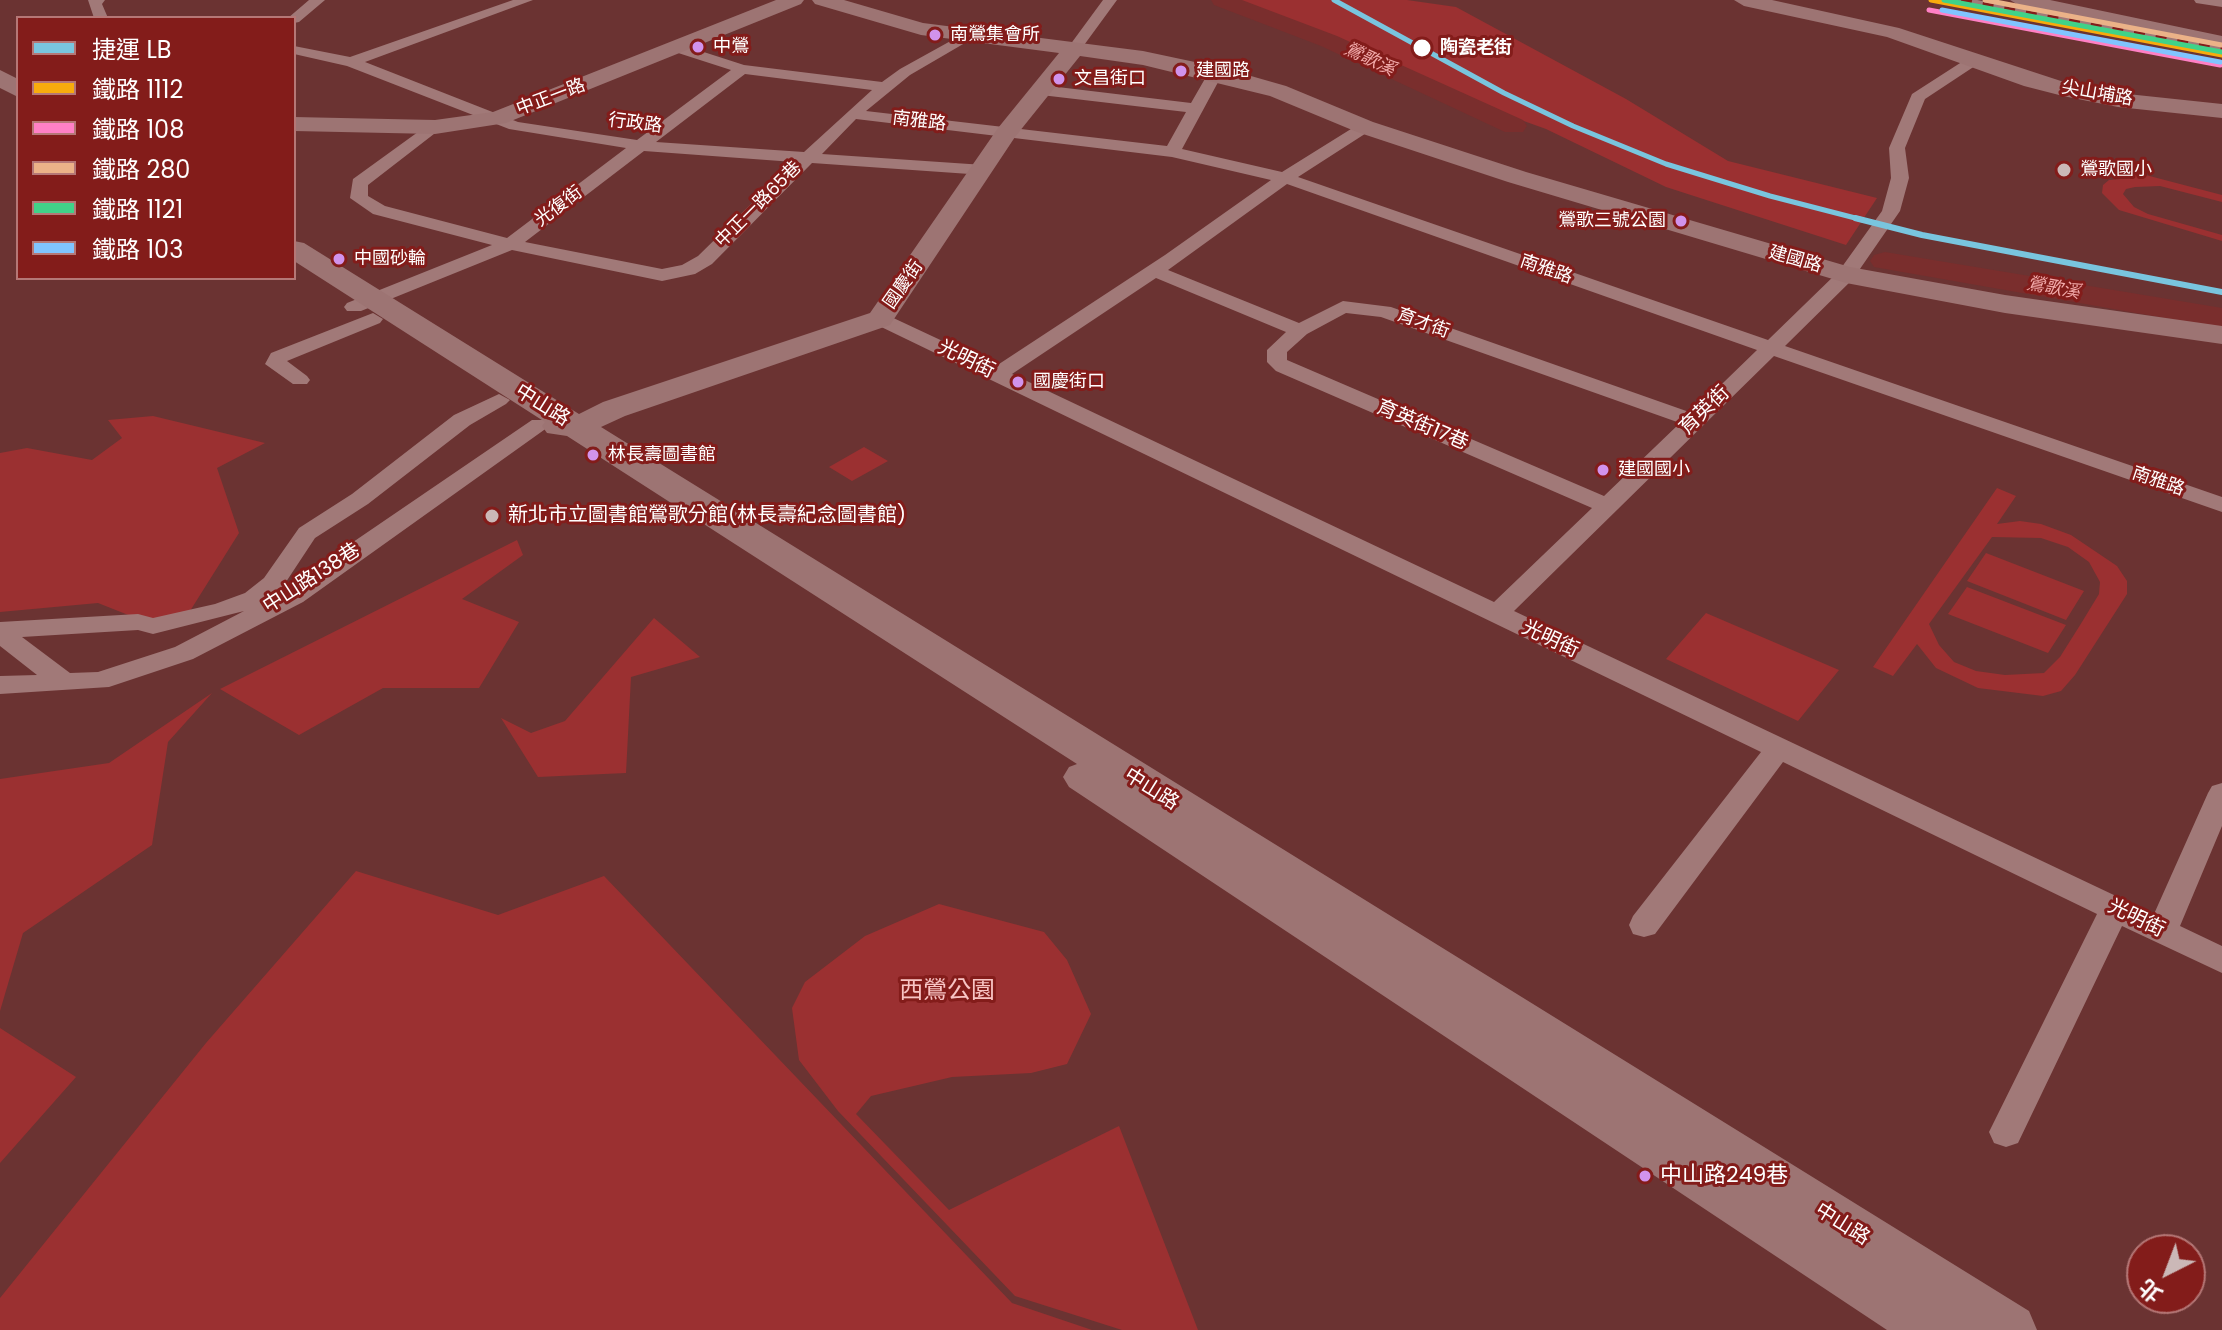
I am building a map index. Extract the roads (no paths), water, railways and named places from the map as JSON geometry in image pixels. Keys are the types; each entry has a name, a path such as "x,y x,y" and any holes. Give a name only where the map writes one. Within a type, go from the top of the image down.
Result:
{"street":[{"path":"296,17 318,0"},
{"path":"351,62 526,0"},
{"name":"中正一路","path":"296,124 435,127 498,118 794,0"},
{"name":"建國路","path":"822,0 921,29 1143,58 1215,73 1278,91 1365,127 1517,177 1851,269 2005,304 2222,335"},
{"name":"國慶街","path":"558,426 880,319 984,170 1006,133 1110,0"},
{"name":"尖山埔路","path":"1744,0 1892,32 2063,89 2118,100 2222,111"},
{"path":"2020,0 2222,42"},
{"path":"2201,0 2222,3"},
{"name":"中正一路65巷","path":"435,127 359,183 359,198 379,210 510,244 662,275 688,270 705,260 807,156 883,87 965,37"},
{"path":"677,48 742,69 883,87"},
{"name":"行政路","path":"296,50 351,62 515,126 642,146 984,170"},
{"name":"育英街","path":"1496,614 1851,269 1891,211 1900,178 1897,148 1918,97 1976,59"},
{"name":"光復街","path":"300,380 275,364 278,357 367,309 510,244 742,69"},
{"path":"1172,152 1215,73"},
{"path":"1041,90 1196,108"},
{"name":"南雅路","path":"852,114 1172,152 1285,178 2222,505"},
{"path":"997,375 1154,271 1285,178 1365,127"},
{"name":"中山路","path":"296,251 367,309 499,400 558,426"},
{"name":"中山路","path":"296,270 367,309 558,426 861,620 1936,1330"},
{"path":"1154,271 1300,330"},
{"name":"育才街","path":"1300,330 1343,307 1384,311 1695,421"},
{"name":"光明街","path":"880,319 2222,960"},
{"name":"育英街17巷","path":"1300,330 1277,350 1277,362 1283,367 1608,506"},
{"path":"0,632 110,623 138,622 153,626 221,611 254,599 273,583 307,533 360,499 462,420 499,400"},
{"name":"中山路138巷","path":"0,685 61,680 100,681 184,653 294,596 454,482 558,426"},
{"name":"中山路","path":"861,620 2009,1330"},
{"path":"0,632 61,680"},
{"path":"1644,925 1779,748"},
{"path":"2162,931 2222,793"},
{"path":"2006,1132 2115,909"}],"waterway":[{"name":"鶯歌溪","path":"1222,0 1329,41 1514,126"},
{"name":"鶯歌溪","path":"1885,261 2222,318"}],"railway":[{"path":"1961,0 2222,49"}],"metro line":[{"name":"LB","path":"1334,0 1504,93 1573,126 1666,164 1770,196 1922,235 2222,292"}],"rail line":[{"name":"1112","path":"1931,0 2222,55"},
{"name":"1121","path":"1944,0 2222,52"},
{"name":"280","path":"1985,0 2222,45"},
{"name":"108","path":"1929,10 2220,65"},
{"name":"103","path":"1942,10 2220,62"}],"place":[{"name":"南鶯集會所","path":"935,35"},
{"name":"中鶯","path":"698,47"},
{"name":"陶瓷老街","path":"1422,48"},
{"name":"建國路","path":"1181,71"},
{"name":"文昌街口","path":"1059,79"},
{"name":"鶯歌國小","path":"2064,170"},
{"name":"鶯歌三號公園","path":"1681,221"},
{"name":"中國砂輪","path":"339,259"},
{"name":"國慶街口","path":"1018,382"},
{"name":"林長壽圖書館","path":"593,455"},
{"name":"建國國小","path":"1603,470"},
{"name":"新北市立圖書館鶯歌分館(林長壽紀念圖書館)","path":"492,516"},
{"name":"中山路249巷","path":"1645,1176"}],"park label":[{"name":"西鶯公園","path":"947,992"}]}
